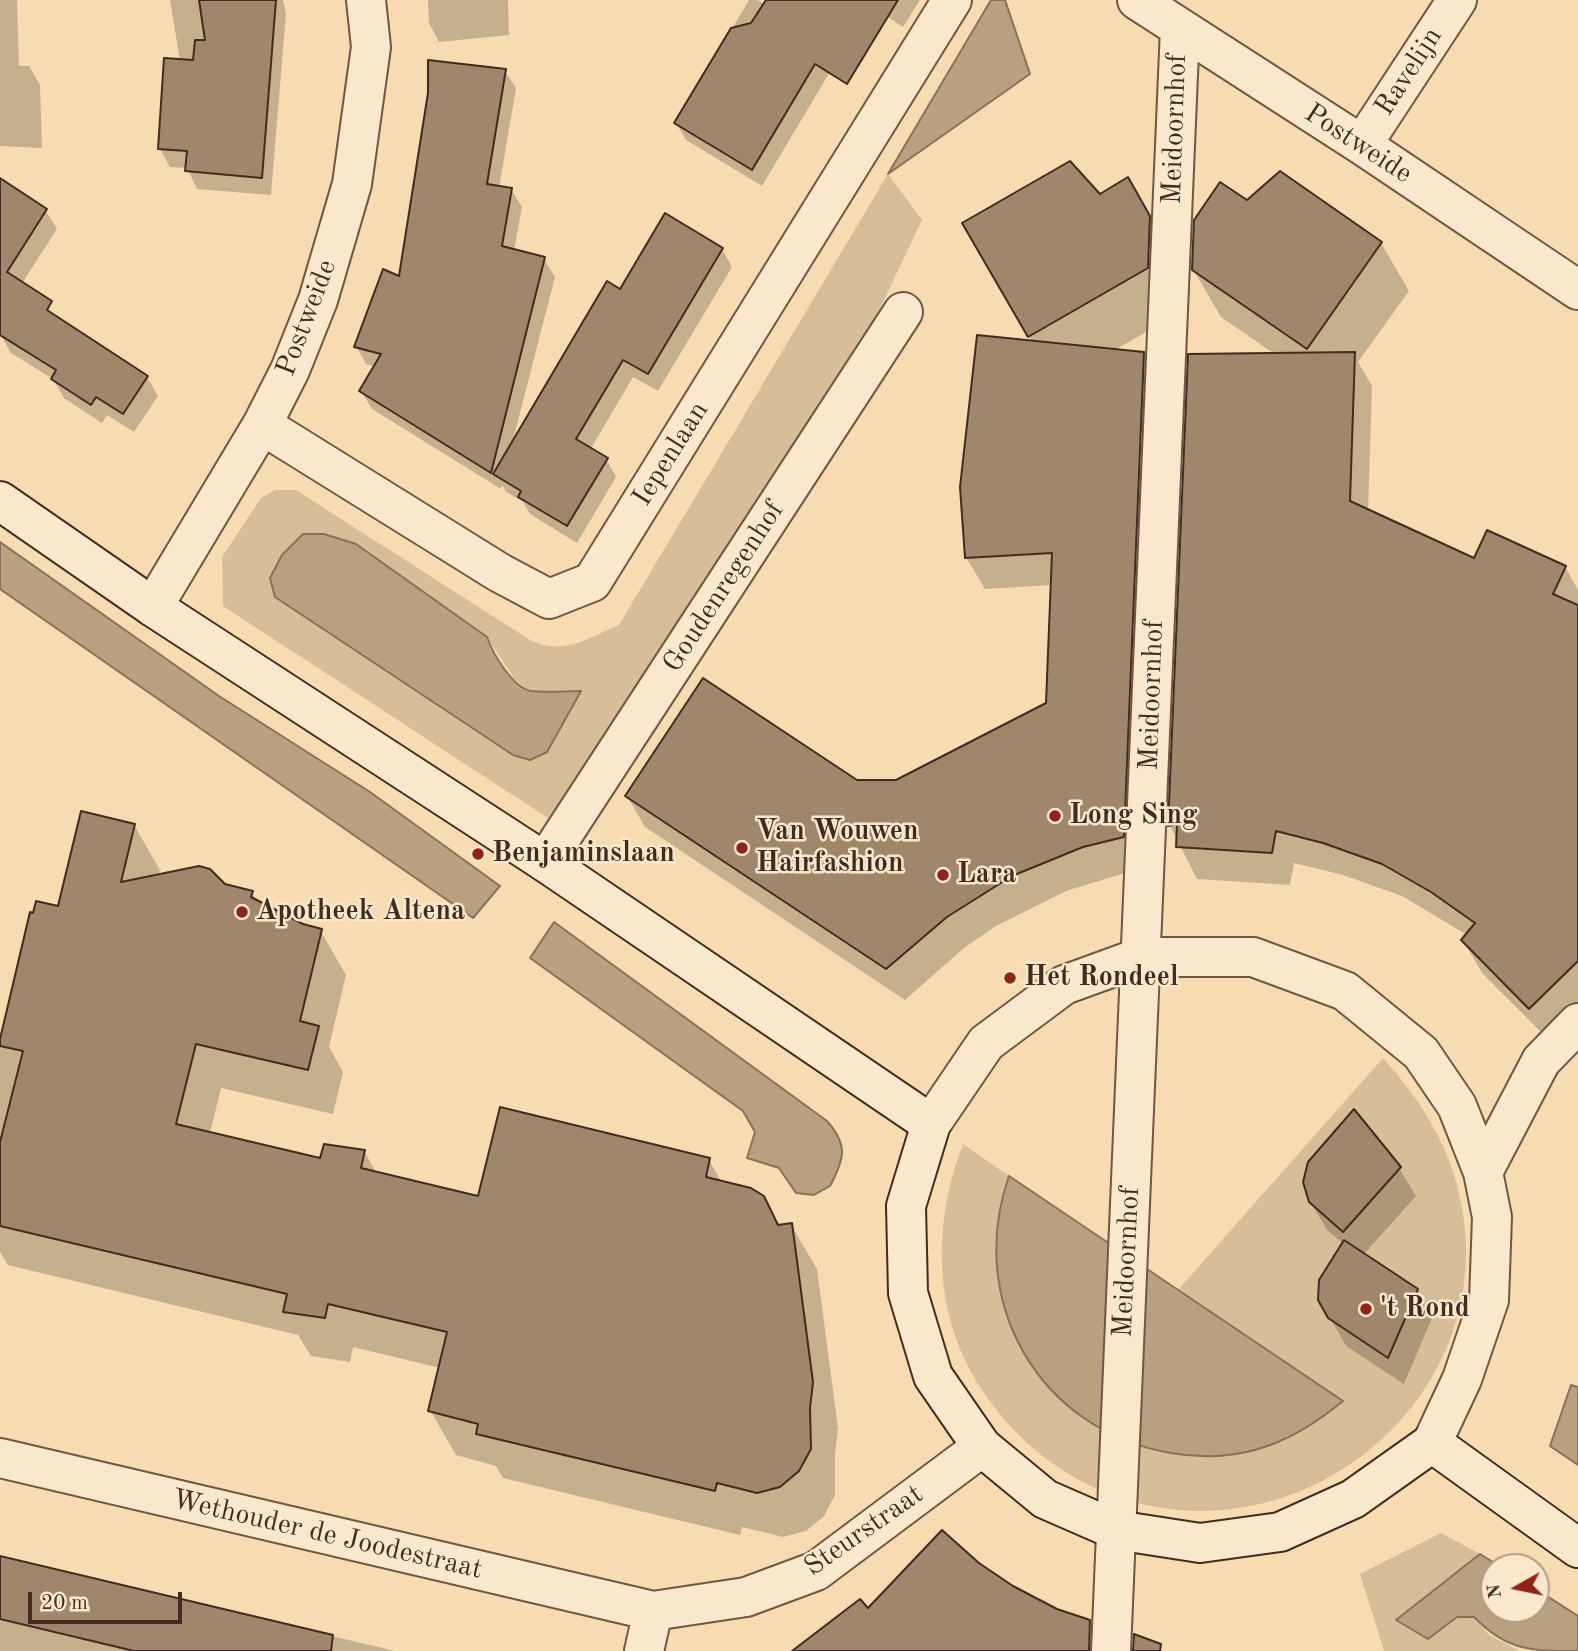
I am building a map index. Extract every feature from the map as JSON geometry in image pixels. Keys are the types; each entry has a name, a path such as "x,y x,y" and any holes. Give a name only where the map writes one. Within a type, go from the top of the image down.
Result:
{"street":[{"name":"Postweide","path":"153,607 262,425 290,370 318,300 352,184 371,47 366,0"},
{"name":"Iepenlaan","path":"262,425 499,573 549,599 592,582 952,0"},
{"name":"Postweide","path":"1137,0 1362,145 1578,290"},
{"name":"Ravelijn","path":"1362,145 1457,0"},
{"name":"Meidoornhof","path":"1111,1651 1180,28"},
{"name":"Goudenregenhof","path":"545,862 903,312"},
{"path":"0,501 153,607 545,862 931,1124"},
{"path":"1141,957 1254,957 1345,991 1421,1053 1457,1106 1483,1172 1492,1217 1489,1300 1462,1379 1432,1443 1353,1499 1280,1532 1200,1543 1116,1530 1045,1499 982,1447 933,1376 908,1293 906,1206 931,1124 986,1043 1064,985 1141,957"},
{"path":"1483,1172 1541,1061 1578,1023"},
{"path":"1432,1443 1578,1548"},
{"name":"Steurstraat","path":"653,1611 746,1597 816,1571 982,1447"},
{"name":"Wethouder de Joodestraat","path":"0,1458 653,1611"},
{"path":"644,1651 653,1611"}],"shaded area":[{"path":"991,0 1005,0 1030,74 888,174"},
{"path":"888,174 922,220 863,344 554,822 223,606 222,557 261,498 275,490 296,490 530,640 543,645 565,646 619,625","holes":["270,578 487,637 515,680 529,691 513,755 275,597"]},
{"path":"303,534 324,534 356,544 487,637 504,669 524,689 537,692 581,691 547,752 530,760 513,755 275,597 270,578 282,555"},
{"path":"0,542 219,696 370,792 500,886 473,918 0,589"},
{"path":"554,922 827,1121 838,1137 842,1152 839,1167 830,1186 814,1195 796,1193 779,1168 747,1158 755,1132 743,1111 530,958"},
{"path":"1383,1058 1412,1093 1435,1130 1459,1191 1463,1214 1464,1282 1448,1345 1416,1401 1373,1447 1319,1483 1259,1504 1194,1511 1127,1500 1083,1482 1043,1457 994,1407 965,1359 953,1329 942,1268 942,1236 953,1174 963,1144 1009,1176 997,1232 1000,1286 1017,1337 1044,1381 1082,1417 1129,1442 1181,1455 1239,1452 1268,1445 1295,1434 1320,1420 1343,1401 1178,1290"},
{"path":"1009,1176 1343,1401 1290,1437 1258,1449 1221,1456 1171,1453 1124,1440 1084,1418 1050,1389 1024,1353 1006,1313 997,1269 998,1223"},
{"path":"1571,1385 1578,1387 1578,1465 1550,1446"},
{"path":"1441,1533 1480,1554 1396,1620 1428,1639 1457,1617 1474,1617 1489,1635 1520,1651 1384,1651 1360,1574"},
{"path":"1480,1554 1480,1622 1474,1617 1457,1617 1428,1639 1396,1620"},
{"path":"1550,1598 1578,1616 1578,1651 1521,1647 1509,1643 1481,1623 1550,1623"}],"building":[{"path":"199,0 276,0 262,178 185,171 187,151 158,149 164,58 193,60 195,40 205,40"},
{"path":"766,0 898,0 847,84 815,64 752,170 674,123 731,28 751,23"},
{"path":"428,60 506,69 487,184 512,188 502,246 545,257 491,473 359,391 381,354 354,347 383,269 399,276 428,93"},
{"path":"1070,161 1100,194 1128,177 1150,216 1148,268 1028,337 962,223"},
{"path":"1280,171 1382,242 1307,349 1192,270 1194,220 1220,182 1247,200"},
{"path":"0,178 47,209 7,272 52,301 47,310 148,376 123,414 96,397 91,405 51,379 56,370 0,335"},
{"path":"665,213 723,248 648,374 623,360 576,439 608,458 567,526 518,497 521,491 493,474 607,281 620,289"},
{"path":"977,335 1144,352 1124,837 1083,847 1012,876 947,917 886,969 625,796 703,678 857,780 896,780 1046,703 1052,553 965,558 960,487"},
{"path":"1355,352 1350,501 1474,558 1487,530 1566,566 1553,594 1578,605 1578,961 1529,1009 1461,940 1475,923 1431,892 1382,864 1323,843 1276,831 1272,853 1176,847 1177,824 1168,826 1188,354"},
{"path":"81,811 135,824 121,882 199,866 210,869 225,884 253,891 251,897 303,924 322,929 300,1021 319,1026 308,1070 196,1044 176,1124 320,1158 324,1144 365,1150 361,1168 478,1196 500,1107 710,1158 706,1177 751,1188 764,1196 778,1225 792,1223 813,1382 810,1408 811,1449 799,1471 780,1487 757,1493 717,1483 715,1491 476,1434 478,1424 428,1411 447,1332 328,1304 325,1318 283,1312 287,1294 0,1226 0,1142 23,1051 0,1046 0,1039 30,912 33,913 36,901 58,906"},
{"path":"1354,1109 1401,1167 1343,1232 1309,1202 1303,1182 1308,1162"},
{"name":"'t Rond","path":"1344,1240 1418,1289 1388,1358 1328,1318 1318,1300 1319,1280"},
{"path":"942,1530 979,1563 1013,1586 1057,1609 1090,1620 1089,1651 792,1651 860,1599 868,1608"},
{"path":"0,1556 333,1635 331,1651 134,1651 0,1619"},
{"path":"1134,1634 1161,1644 1160,1651 1133,1651"}],"place":[{"name":"Long Sing","path":"1055,816"},
{"name":"Van Wouwen Hairfashion","path":"742,848"},
{"name":"Benjaminslaan","path":"478,854"},
{"name":"Lara","path":"943,875"},
{"name":"Apotheek Altena","path":"242,912"},
{"name":"Het Rondeel","path":"1010,978"},
{"name":"'t Rond","path":"1366,1309"}]}
